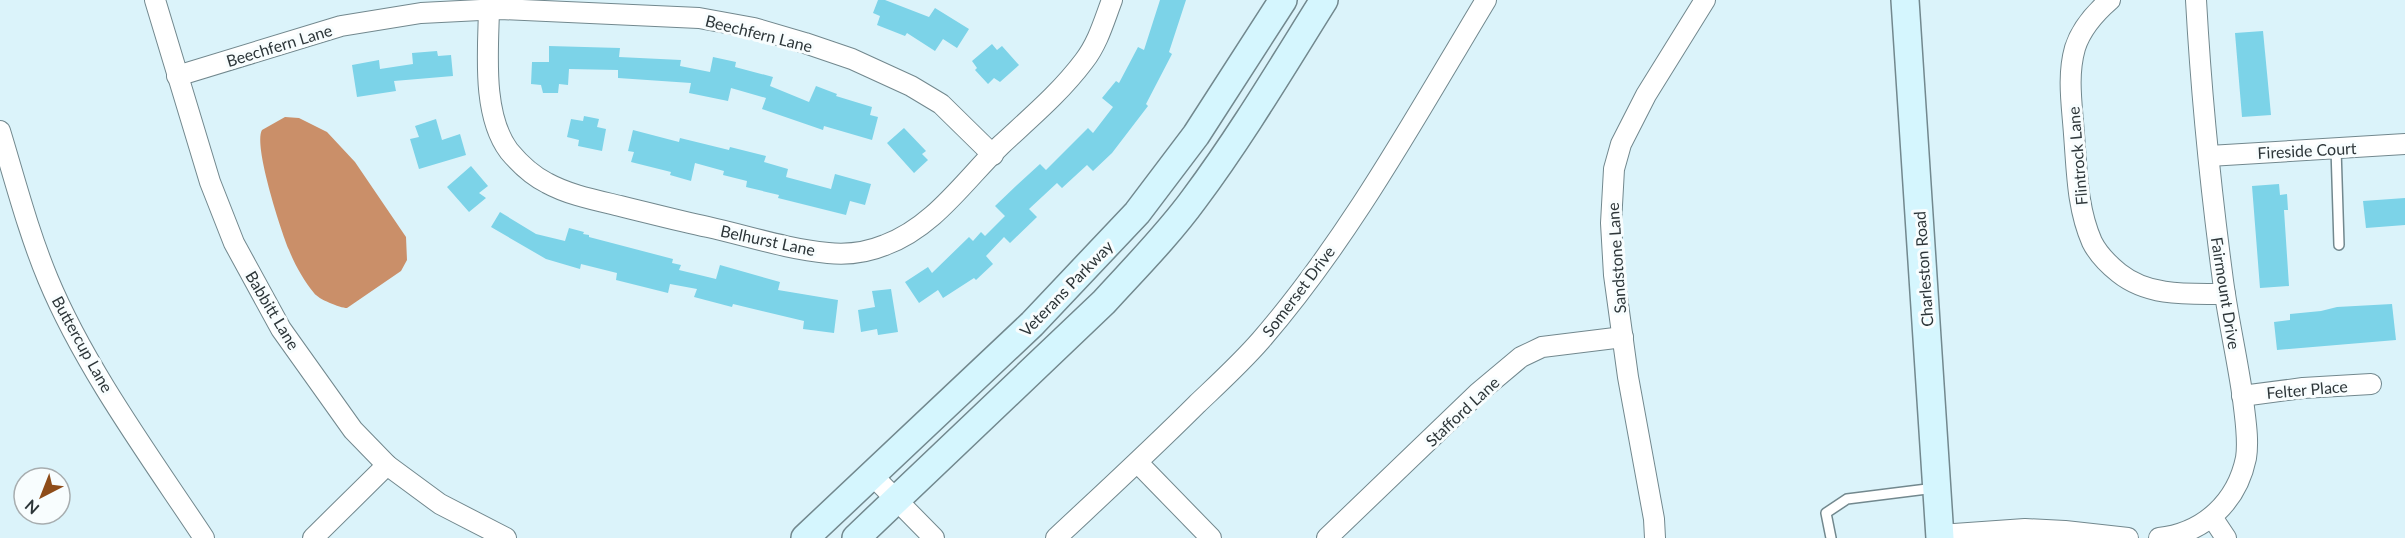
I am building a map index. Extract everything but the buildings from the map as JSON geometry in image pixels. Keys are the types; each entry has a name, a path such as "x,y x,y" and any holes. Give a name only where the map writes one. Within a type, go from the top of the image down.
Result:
{"main road":[{"name":"Veterans Parkway","path":"805,538 1032,324 1137,213 1196,135 1283,0"},
{"name":"Veterans Parkway","path":"856,538 1104,302 1157,243 1194,200 1298,44 1324,0"},
{"name":"Charleston Road","path":"1905,0 1940,537"}],"street":[{"name":"Babbitt Lane","path":"155,0 210,182 234,243 281,329 353,430 387,465 440,504 506,538"},
{"name":"Belhurst Lane","path":"489,10 488,56 491,102 497,127 508,149 525,168 546,183 579,196 801,249 830,253 859,252 886,245 912,231 961,190 1083,62 1096,43 1112,0"},
{"name":"Somerset Drive","path":"1056,538 1138,463 1239,364 1298,293 1374,186 1486,0"},
{"name":"Sandstone Lane","path":"1655,538 1613,264 1611,223 1614,169 1621,144 1646,95 1705,0"},
{"name":"Flintrock Lane","path":"2110,0 2087,25 2076,45 2071,66 2076,171 2085,226 2093,245 2106,261 2121,275 2139,284 2158,291 2175,293 2225,294"},
{"name":"Fairmount Drive","path":"2159,538 2190,530 2222,508 2233,493 2246,456 2247,434 2225,294 2209,156 2196,0"},
{"name":"Beechfern Lane","path":"177,76 311,35 369,20 421,13 489,10 699,18 754,28 852,59 919,90 941,104 993,154"},
{"name":"Buttercup Lane","path":"0,131 37,249 62,309 110,393 204,538"},
{"name":"Fireside Court","path":"2209,156 2405,144"},
{"name":"Stafford Lane","path":"1327,538 1478,393 1521,357 1542,347 1623,337"},
{"name":"Felter Place","path":"2242,396 2303,388 2371,384"},
{"path":"1138,463 1211,538"},
{"path":"313,538 387,465"},
{"path":"872,475 934,538"},
{"path":"2212,517 2226,538"},
{"path":"1940,537 2025,529 2128,538"}],"lane":[{"path":"2337,148 2339,245"},
{"path":"1831,538 1826,513 1848,499 1937,488"}],"shaded area":[{"path":"285,117 299,118 327,132 355,162 406,237 407,260 401,271 347,308 329,303 314,293 294,261 280,225 264,170 260,139 262,130"}]}
